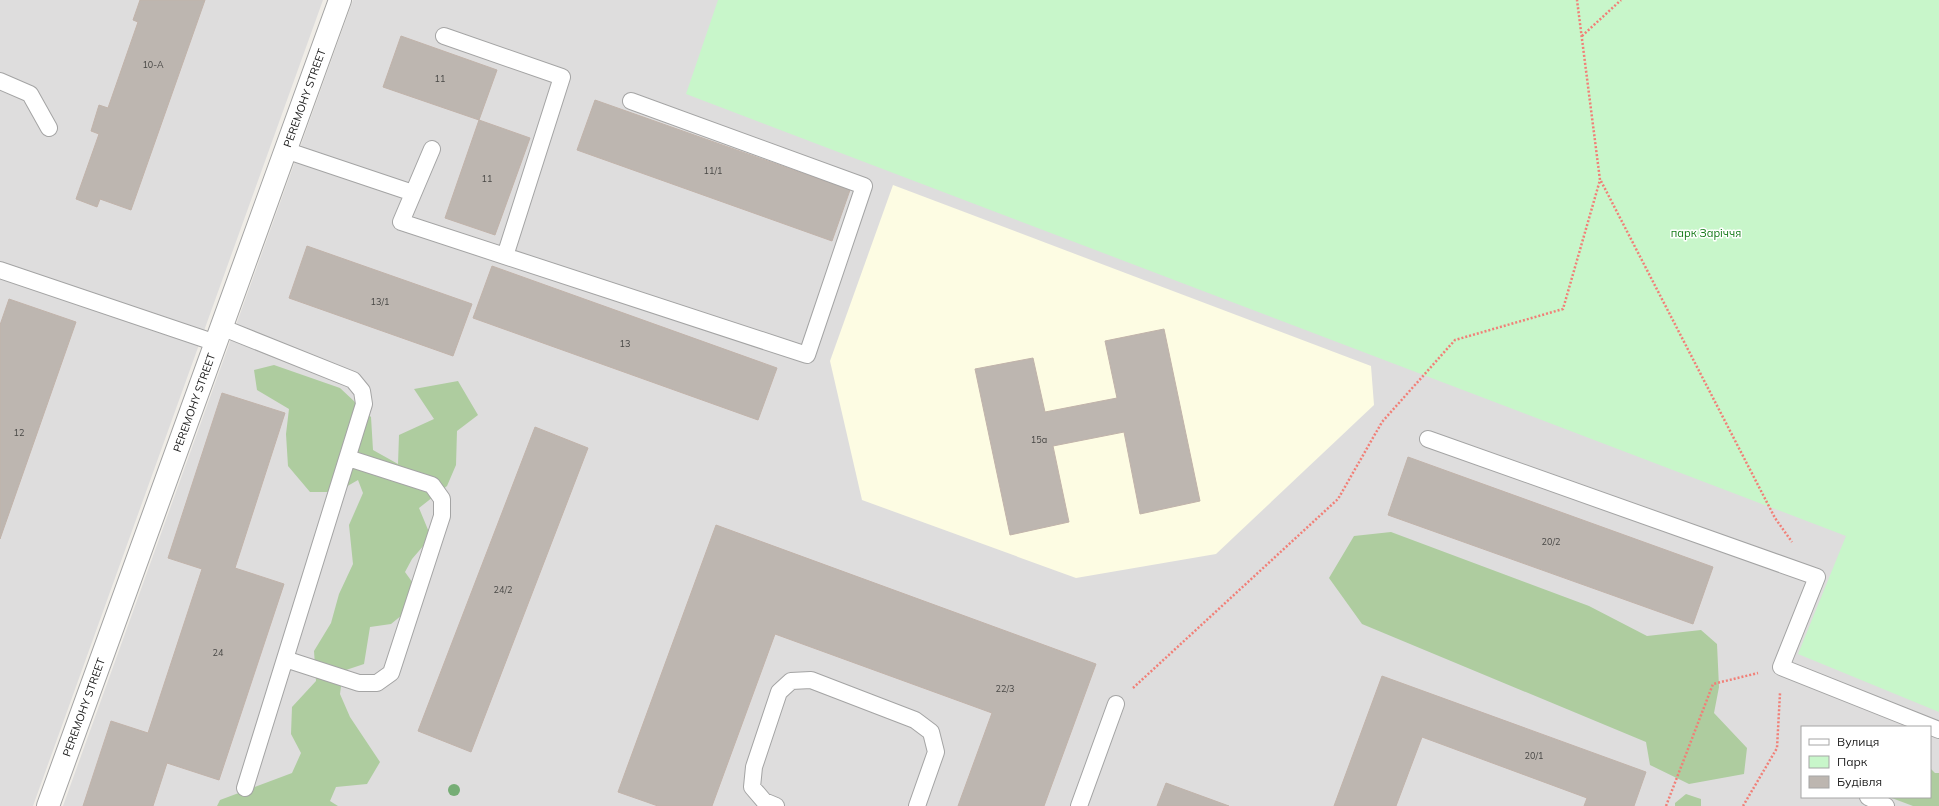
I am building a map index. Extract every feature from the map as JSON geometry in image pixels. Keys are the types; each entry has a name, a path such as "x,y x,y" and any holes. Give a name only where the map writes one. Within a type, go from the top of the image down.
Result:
{"street":[{"name":"PEREMOHY STREET","path":"48,806 340,0"}],"lane":[{"path":"444,36 562,77 505,256"},
{"path":"0,81 30,94 49,128"},
{"path":"432,149 401,222 807,355 864,186 631,102"},
{"path":"286,150 414,193"},
{"path":"0,270 219,335 353,380 362,391 364,404 348,458 244,788"},
{"path":"1428,439 1817,577 1781,667 1929,726"},
{"path":"285,659 359,683 377,683 391,673 442,516 442,499 432,485 348,458"},
{"path":"776,806 764,802 752,787 754,767 779,692 791,681 811,680 915,720 931,732 936,752 917,806"},
{"path":"1079,806 1116,704"},
{"path":"1870,798 1886,806"}],"path":[{"path":"1577,0 1600,180 1775,518"},
{"path":"1582,37 1621,0"},
{"path":"1116,704 1338,499 1382,422 1455,340 1563,309 1600,180"},
{"path":"1666,806 1713,684 1781,667 1778,748 1743,806"}],"shaded area":[{"path":"0,0 323,0 33,806 0,806"},
{"path":"353,0 1939,0 1939,806 63,806"},
{"path":"893,185 1371,366 1374,405 1216,554 1076,578 862,500 830,361"}],"green space":[{"name":"парк Заріччя","path":"718,0 1939,0 1939,712 1798,654 1846,536 686,94"},
{"path":"274,365 340,388 371,417 373,450 398,464 399,435 434,419 414,389 458,381 478,415 457,431 456,465 447,486 419,508 431,537 412,559 405,572 415,586 407,611 391,624 370,627 364,664 343,671 340,694 350,717 380,762 367,784 336,787 330,801 338,806 217,806 220,800 292,773 301,753 291,734 292,707 316,681 314,651 331,623 339,594 353,564 349,525 363,493 358,480 337,492 310,492 288,466 286,434 289,409 257,390 254,370"},
{"path":"1391,532 1589,606 1647,636 1701,630 1717,644 1719,687 1714,713 1747,748 1744,774 1689,784 1650,765 1646,742 1362,624 1329,578 1354,536"},
{"path":"1931,769 1935,773 1939,773 1939,806 1913,806 1892,798 1931,798"},
{"path":"1686,794 1701,799 1701,806 1675,806 1675,803"}],"building":[{"path":"140,0 205,0 131,210 100,199 97,207 76,199 99,134 91,131 99,105 108,108 138,22 133,20"},
{"path":"401,36 497,70 479,120 383,87"},
{"path":"595,100 850,190 832,241 577,150"},
{"path":"479,120 530,138 495,235 445,218"},
{"path":"307,246 472,304 453,356 289,298"},
{"path":"492,266 777,368 758,420 473,318"},
{"path":"9,299 76,322 0,539 0,325"},
{"path":"1164,329 1200,501 1140,514 1124,432 1053,446 1069,522 1010,535 975,369 1033,358 1045,412 1117,398 1105,341"},
{"path":"222,393 285,413 235,568 284,584 219,780 167,763 153,806 83,806 111,721 148,733 202,569 168,558"},
{"path":"535,427 588,448 471,752 418,731"},
{"path":"1408,457 1713,567 1693,624 1388,515"},
{"path":"716,525 1096,664 1044,806 958,806 992,713 775,634 712,806 658,806 618,792"},
{"path":"1382,676 1646,772 1634,806 1584,806 1587,798 1422,737 1396,806 1334,806"},
{"path":"1166,783 1229,806 1157,806"}]}
